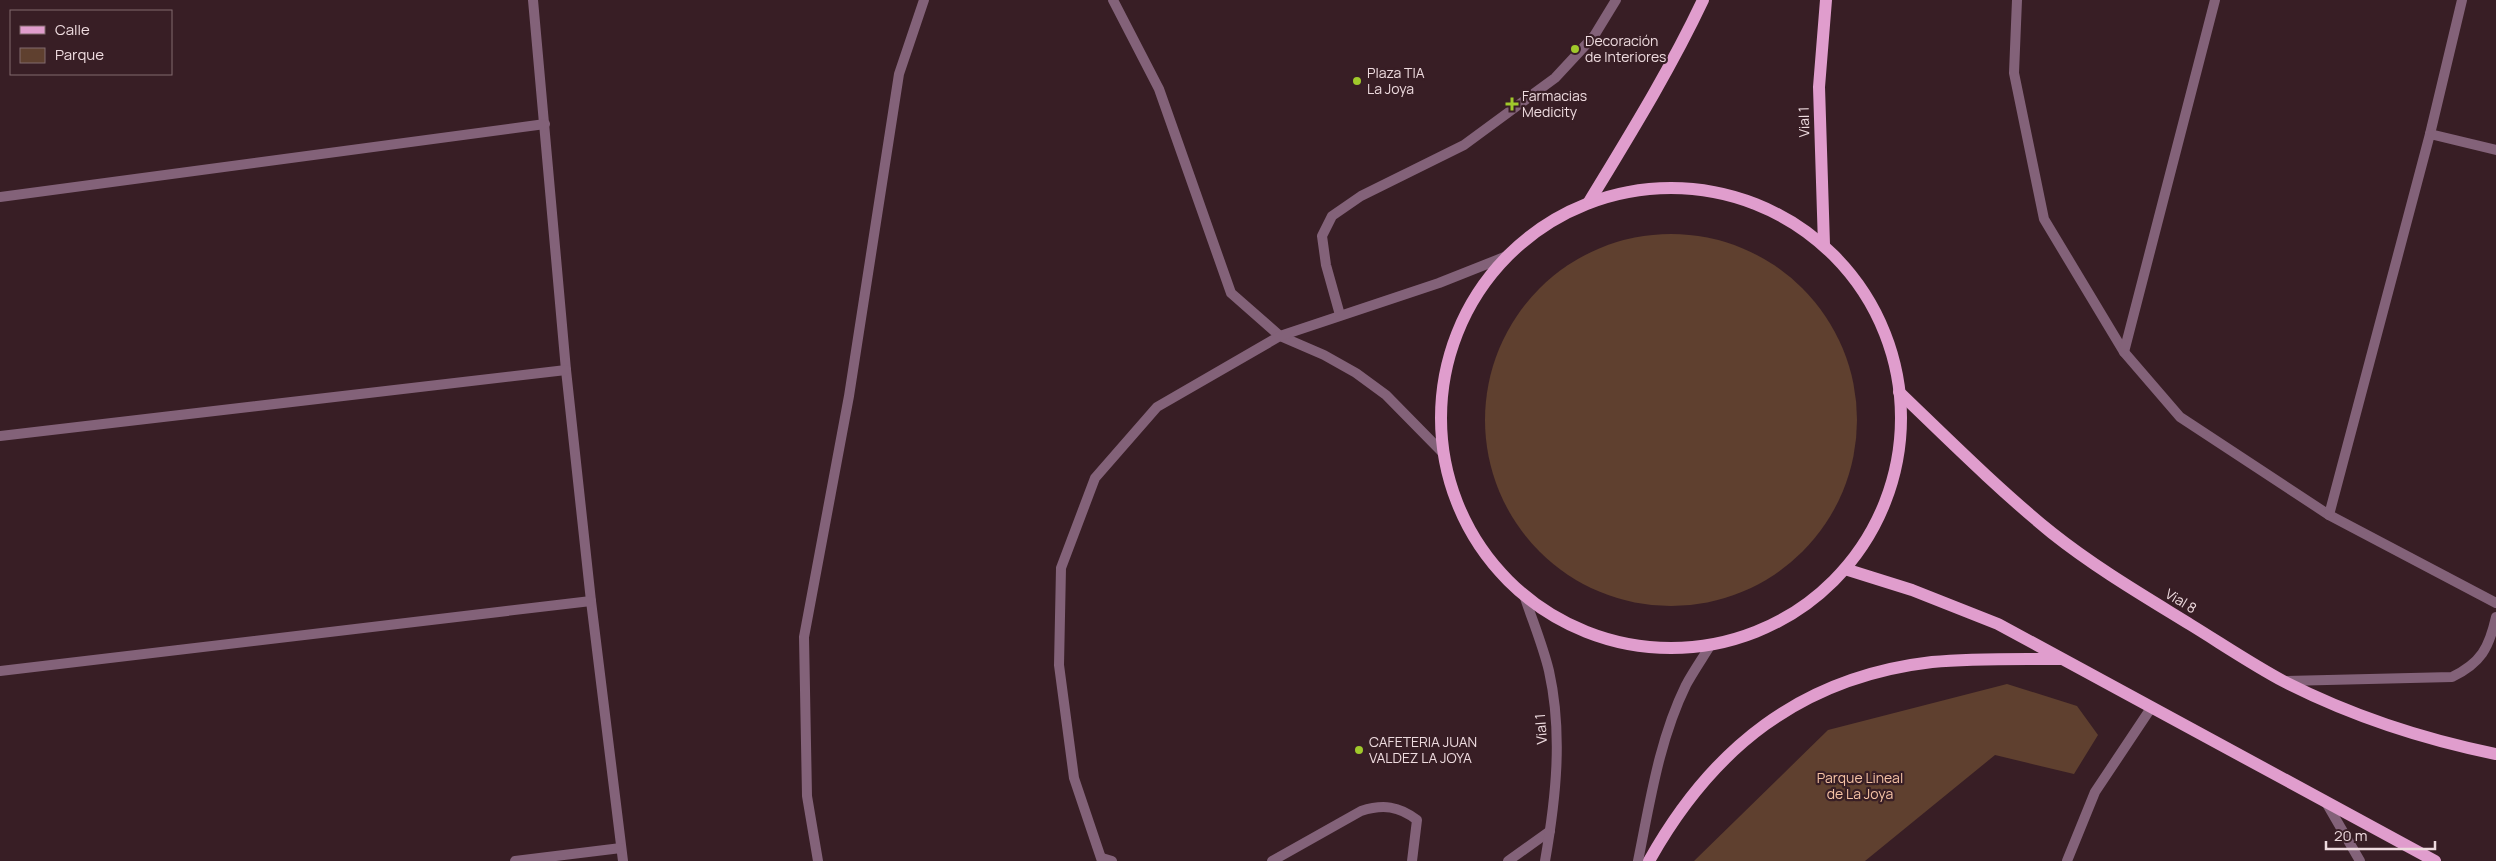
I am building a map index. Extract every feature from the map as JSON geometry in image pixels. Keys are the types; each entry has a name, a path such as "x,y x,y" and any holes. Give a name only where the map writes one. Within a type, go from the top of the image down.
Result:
{"main road":[{"path":"1589,202 1681,48 1703,0"},
{"name":"Vial 1","path":"1824,245 1819,87 1826,0"},
{"path":"1681,187 1712,191 1742,198 1772,210 1824,245 1843,265 1875,311 1886,337 1899,392 1901,423 1898,455 1890,486 1880,515 1846,569 1807,604 1761,631 1710,646 1682,650 1626,646 1572,628 1524,598 1498,571 1471,533 1458,508 1443,453 1441,417 1443,382 1452,347 1466,314 1484,283 1507,256 1545,224 1589,202 1619,192 1650,188 1681,187"},
{"name":"Vial 8","path":"1899,392 1986,475 2052,533 2145,597 2284,681 2355,715 2395,729 2496,754"},
{"path":"1846,569 1998,624 2434,861"},
{"path":"1649,861 1683,807 1709,773 1750,735 1801,702 1834,686 1870,675 1932,662 2063,659"}],"street":[{"path":"533,0 566,370 591,601 623,861"},
{"path":"818,861 807,796 804,637 849,396 899,74 924,0"},
{"path":"1113,0 1159,89 1231,293 1280,336 1324,355 1356,373 1386,395 1443,453"},
{"path":"1340,315 1326,265 1322,236 1332,216 1361,196 1464,145 1555,78 1594,36 1616,0"},
{"path":"2017,0 2014,73 2044,219 2124,352 2180,416 2329,514 2496,602"},
{"path":"2124,352 2215,0"},
{"path":"2329,514 2430,134 2462,0"},
{"path":"0,197 545,124"},
{"path":"2430,134 2496,150"},
{"path":"1105,860 1073,769 1059,665 1062,568 1095,478 1157,407 1280,336 1439,283 1507,256"},
{"path":"0,436 566,370"},
{"name":"Vial 1","path":"1524,598 1549,671 1555,708 1557,785 1545,861"},
{"path":"0,671 591,601"},
{"path":"2284,681 2452,677 2471,668 2482,655 2490,638 2496,617"},
{"path":"1638,861 1660,754 1673,715 1687,684 1710,646"},
{"path":"2067,861 2095,792 2151,708"},
{"path":"2327,804 2360,861"},
{"path":"1272,861 1361,811 1376,806 1405,810 1417,820 1412,861"},
{"path":"1508,861 1550,831"},
{"path":"515,861 621,848"}],"green space":[{"path":"1671,234 1689,235 1725,242 1759,256 1789,276 1815,302 1835,332 1843,349 1853,384 1857,420 1856,438 1849,474 1835,508 1815,538 1789,564 1759,584 1742,592 1707,602 1671,606 1653,605 1617,598 1583,584 1553,564 1527,538 1507,508 1499,491 1489,456 1485,420 1486,402 1493,366 1507,332 1527,302 1553,276 1583,256 1600,248 1635,238"},
{"name":"Parque Lineal de La Joya","path":"2007,684 2077,706 2098,735 2074,774 1995,755 1865,861 1694,861 1828,730"}],"place":[{"name":"Decoración de Interiores","path":"1575,49"},
{"name":"Plaza TIA La Joya","path":"1357,81"},
{"name":"Farmacias Medicity","path":"1512,104"},
{"name":"CAFETERIA JUAN VALDEZ LA JOYA","path":"1359,750"}]}
